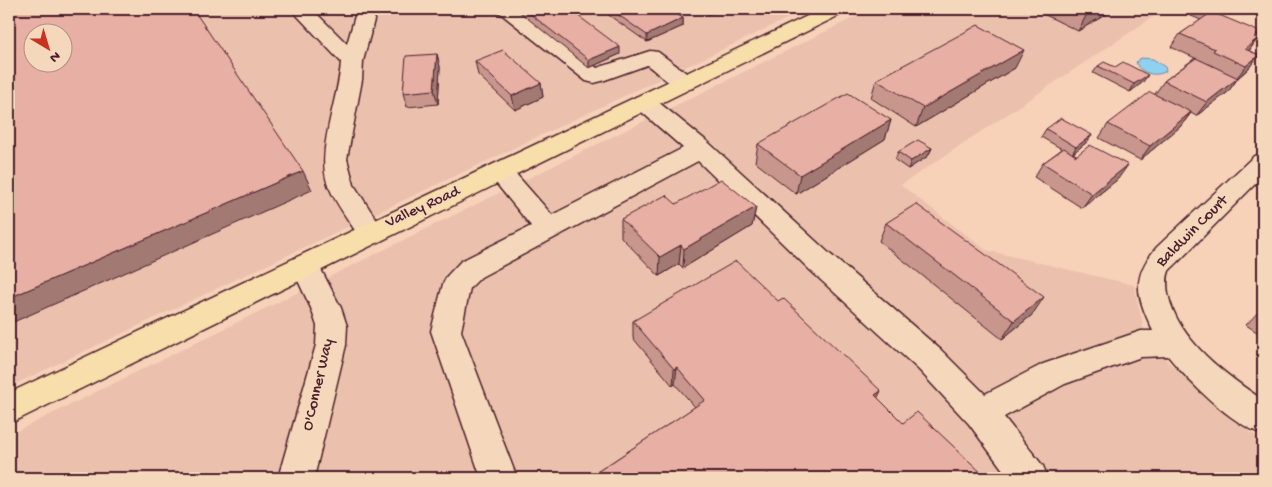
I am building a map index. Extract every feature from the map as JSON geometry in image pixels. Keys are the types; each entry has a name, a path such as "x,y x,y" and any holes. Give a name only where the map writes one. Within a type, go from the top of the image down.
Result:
{"main road":[{"name":"Valley Road","path":"9,409 837,9"}],"street":[{"path":"301,9 352,61"},
{"path":"367,9 352,61 351,80 335,159 341,186 371,233"},
{"path":"505,9 594,76 650,57 685,83"},
{"path":"644,102 700,150 821,263 930,360 981,413 1030,478"},
{"path":"499,478 446,331 457,284 471,269 700,150"},
{"name":"Baldwin Court","path":"1263,162 1167,255 1154,272 1152,290 1167,331 1190,361 1263,419"},
{"path":"500,172 549,229"},
{"name":"O'Conner Way","path":"296,478 331,346 332,326 326,308 305,266"},
{"path":"981,413 1054,374 1141,344 1175,343"}],"shaded area":[{"path":"9,9 808,9 9,387"},
{"path":"871,9 1165,9 901,185 986,250 1134,285 1144,330 1165,359 1206,397 1263,442 1263,478 9,478 9,435"}],"water":[{"path":"1141,58 1153,59 1165,67 1166,71 1158,74 1144,72 1136,62"}],"building":[{"path":"9,9 193,9 303,171 9,298"},
{"path":"524,9 569,9 620,47 589,60"},
{"path":"610,9 668,9 683,18 647,35"},
{"path":"1080,9 1094,9 1088,12"},
{"path":"1212,12 1260,32 1254,37 1258,38 1245,49 1259,55 1246,66 1213,51 1215,49 1180,34"},
{"path":"978,25 1024,50 923,108 876,80"},
{"path":"503,50 541,83 512,96 475,61"},
{"path":"437,54 434,90 403,93 406,56"},
{"path":"1196,58 1238,78 1207,102 1164,81"},
{"path":"1104,62 1115,67 1123,62 1148,75 1134,84 1098,66"},
{"path":"1150,92 1191,112 1150,146 1108,124"},
{"path":"848,93 891,120 800,175 758,144"},
{"path":"1061,118 1092,135 1076,147 1046,129"},
{"path":"918,140 932,148 911,161 898,152"},
{"path":"1090,145 1128,165 1092,194 1043,163 1064,148 1076,156"},
{"path":"721,179 756,207 684,249 681,245 660,257 621,219 666,195 676,204"},
{"path":"916,204 1044,297 1014,321 886,223"},
{"path":"736,261 778,301 783,298 881,391 875,395 903,423 917,412 987,478 771,478 768,474 762,478 588,478 705,400 677,367 674,369 633,321"}]}
